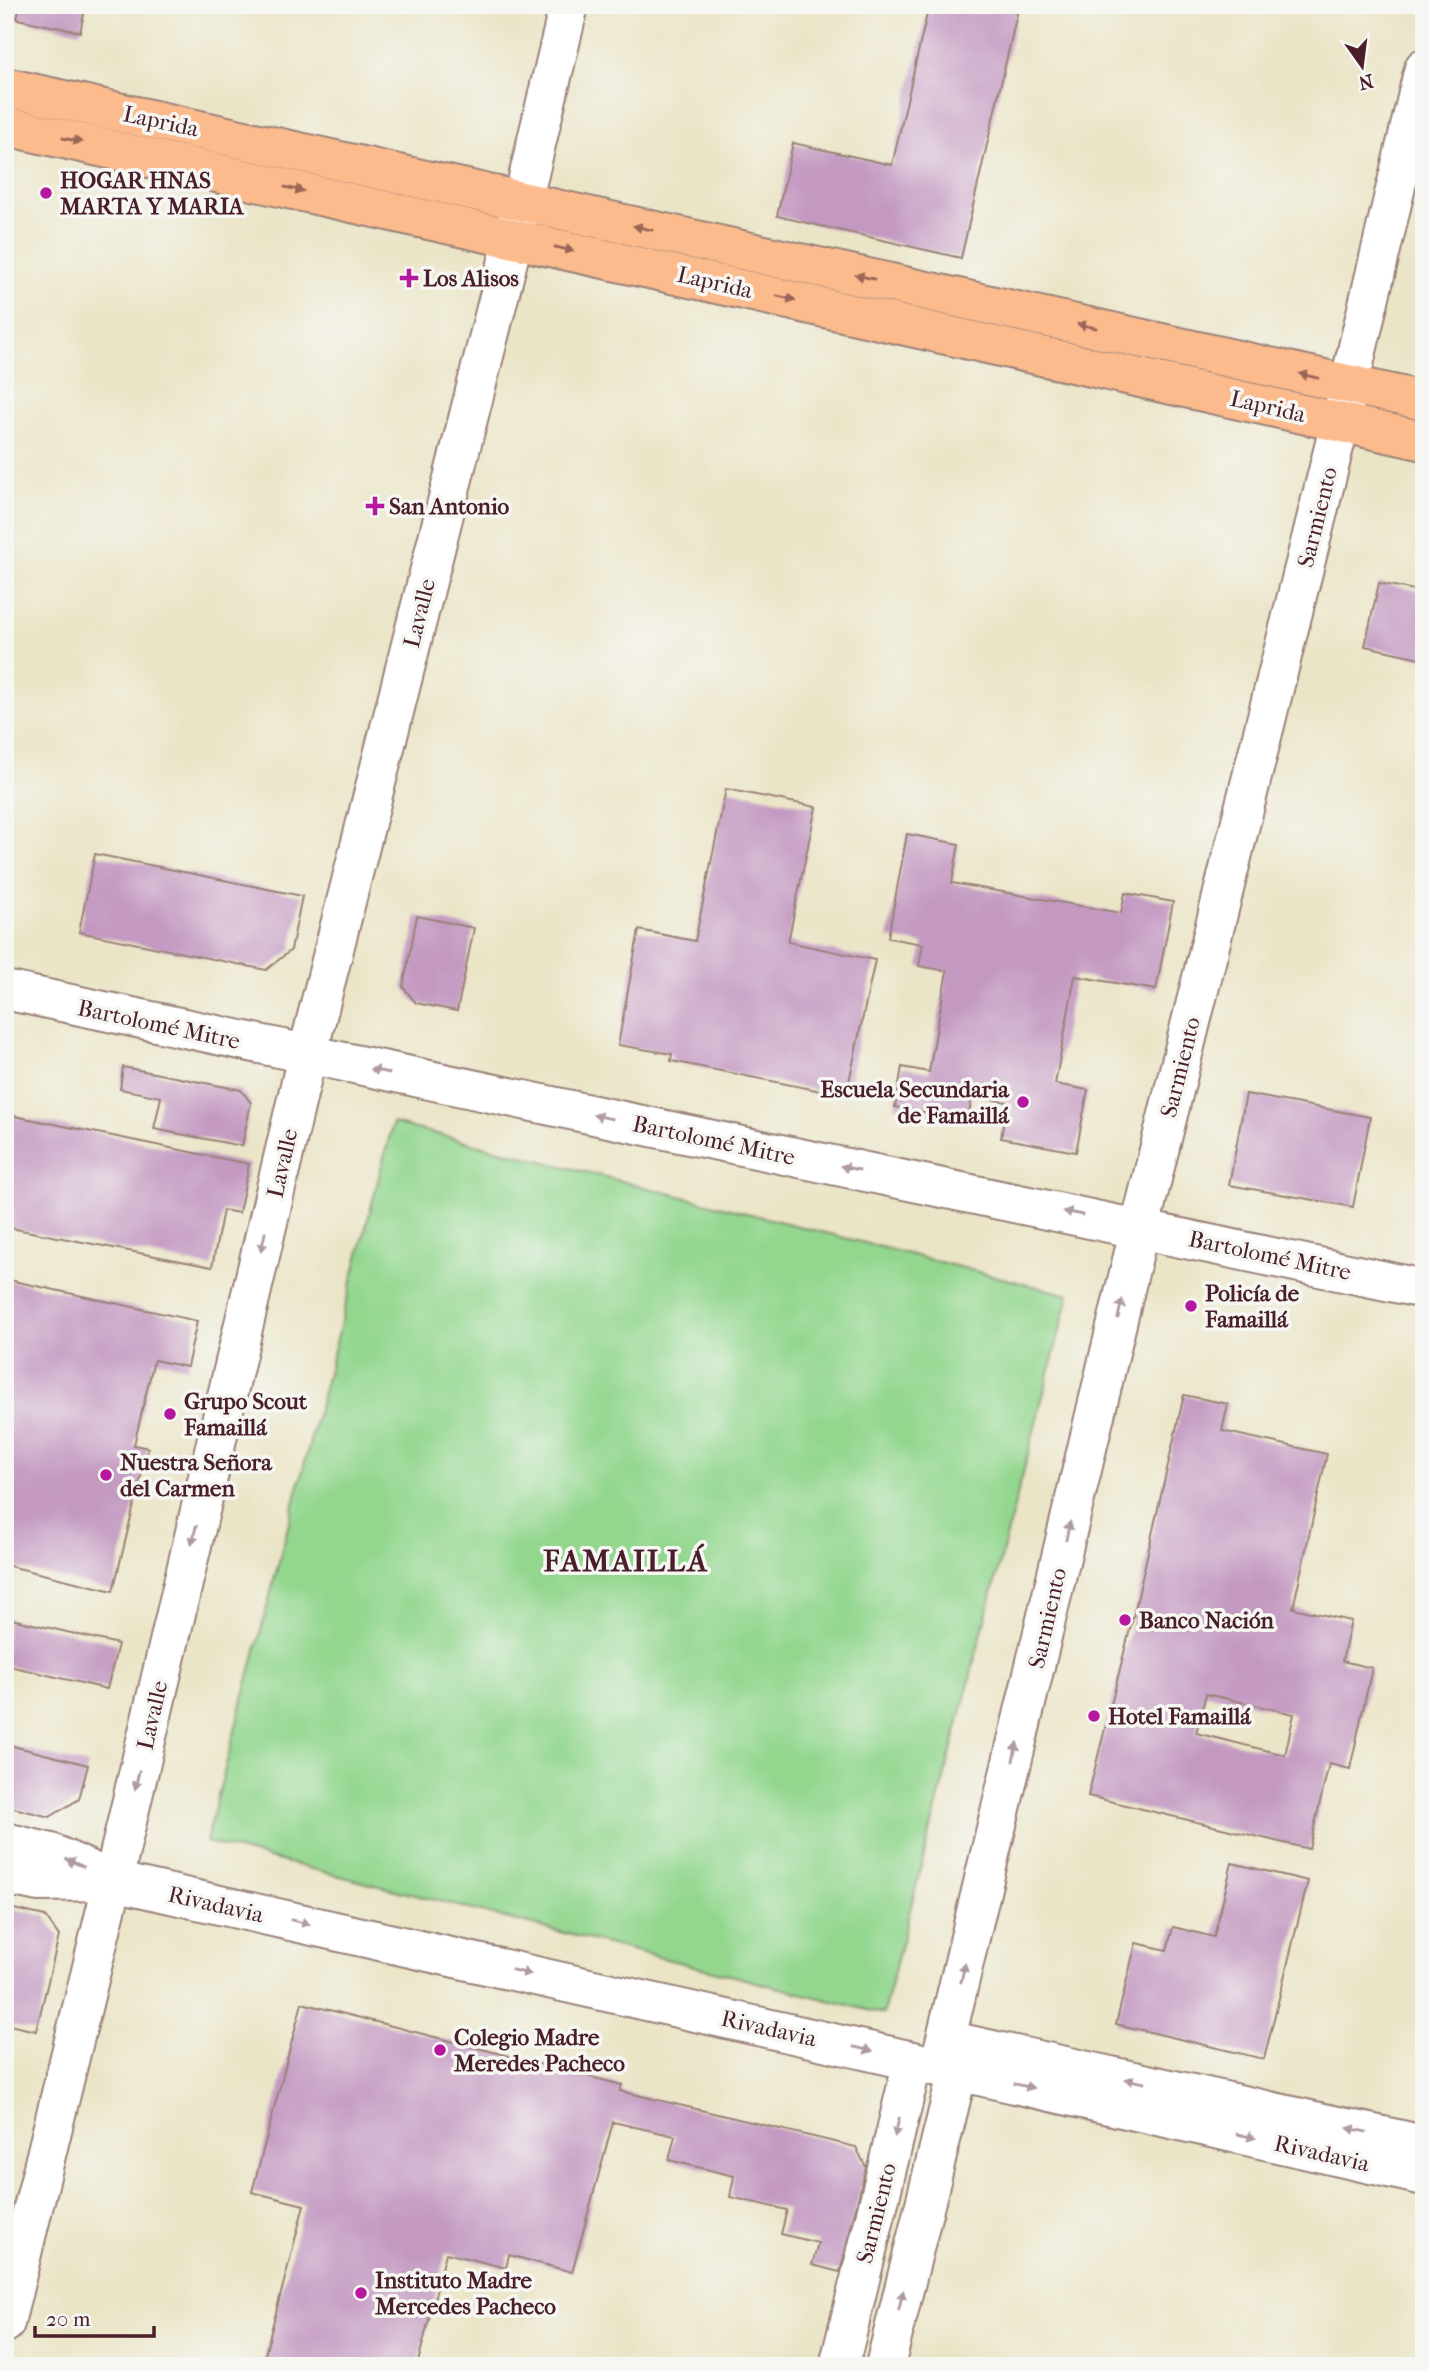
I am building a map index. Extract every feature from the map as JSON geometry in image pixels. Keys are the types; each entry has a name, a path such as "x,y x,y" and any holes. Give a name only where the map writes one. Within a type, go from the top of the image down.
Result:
{"main road":[{"name":"Laprida","path":"5,87 518,219 1340,423 1424,441"},
{"name":"Laprida","path":"5,126 518,219 1424,401"}],"street":[{"name":"Lavalle","path":"5,2323 113,1881 307,1056 518,219 569,5"},
{"name":"Sarmiento","path":"885,2366 939,2060 1140,1227 1340,423 1424,68"},
{"name":"Bartolomé Mitre","path":"5,990 307,1056 1140,1227 1424,1289"},
{"name":"Rivadavia","path":"5,1842 51,1853 113,1881 939,2060 1424,2176"},
{"name":"Rivadavia","path":"5,1875 38,1882 113,1881"},
{"name":"Sarmiento","path":"839,2366 939,2060"},
{"name":"Rivadavia","path":"939,2060 1424,2145"}],"green space":[{"path":"393,1123 1069,1295 883,2014 206,1842"}],"building":[{"path":"20,5 86,5 80,32 17,19"},
{"path":"929,5 1019,5 961,258 777,216 793,143 892,165"},
{"path":"1379,583 1424,592 1424,659 1365,646"},
{"path":"726,789 816,807 788,942 875,960 846,1096 671,1061 672,1054 618,1045 639,930 695,941"},
{"path":"907,834 959,844 952,883 1121,913 1125,893 1173,902 1156,990 1075,976 1055,1084 1088,1090 1076,1152 1001,1138 1007,1102 972,1096 968,1120 895,1107 902,1067 929,1072 947,971 919,966 923,944 888,938"},
{"path":"95,854 302,896 291,950 266,970 79,932"},
{"path":"417,916 474,928 457,1011 416,1003 403,987"},
{"path":"123,1067 241,1090 251,1103 242,1146 154,1129 161,1097 120,1089"},
{"path":"1246,1094 1370,1117 1353,1207 1229,1185"},
{"path":"5,1114 249,1164 239,1213 223,1210 212,1267 5,1227"},
{"path":"9,1280 197,1321 187,1367 154,1360 134,1445 148,1448 113,1591 5,1565 5,1295"},
{"path":"1184,1395 1228,1404 1222,1431 1327,1454 1293,1608 1351,1621 1342,1661 1372,1668 1350,1769 1329,1764 1309,1849 1088,1796 1134,1613","holes":["1206,1694 1294,1714 1285,1755 1196,1733"]},
{"path":"7,1618 118,1644 107,1689 5,1665"},
{"path":"5,1744 88,1765 79,1799 50,1817 5,1806"},
{"path":"1232,1863 1308,1881 1264,2059 1116,2024 1136,1943 1167,1950 1173,1927 1214,1937"},
{"path":"5,1907 45,1916 59,1936 36,2031 5,2024"},
{"path":"302,2003 622,2085 620,2091 856,2147 866,2167 840,2272 812,2265 818,2243 781,2234 787,2210 730,2197 734,2176 669,2160 675,2136 613,2122 572,2272 509,2255 506,2268 446,2253 417,2366 262,2366 304,2205 252,2192"}],"place":[{"name":"HOGAR HNAS MARTA Y MARIA","path":"46,193"},
{"name":"Los Alisos","path":"409,278"},
{"name":"San Antonio","path":"375,506"},
{"name":"Escuela Secundaria de Famaillá","path":"1023,1102"},
{"name":"Policía de Famaillá","path":"1191,1306"},
{"name":"Grupo Scout Famaillá","path":"170,1414"},
{"name":"Nuestra Señora del Carmen","path":"106,1475"},
{"name":"Banco Nación","path":"1125,1620"},
{"name":"Hotel Famaillá","path":"1094,1716"},
{"name":"Colegio Madre Meredes Pacheco","path":"440,2050"},
{"name":"Instituto Madre Mercedes Pacheco","path":"361,2293"}],"district":[{"name":"FAMAILLÁ","path":"626,1561"}]}
